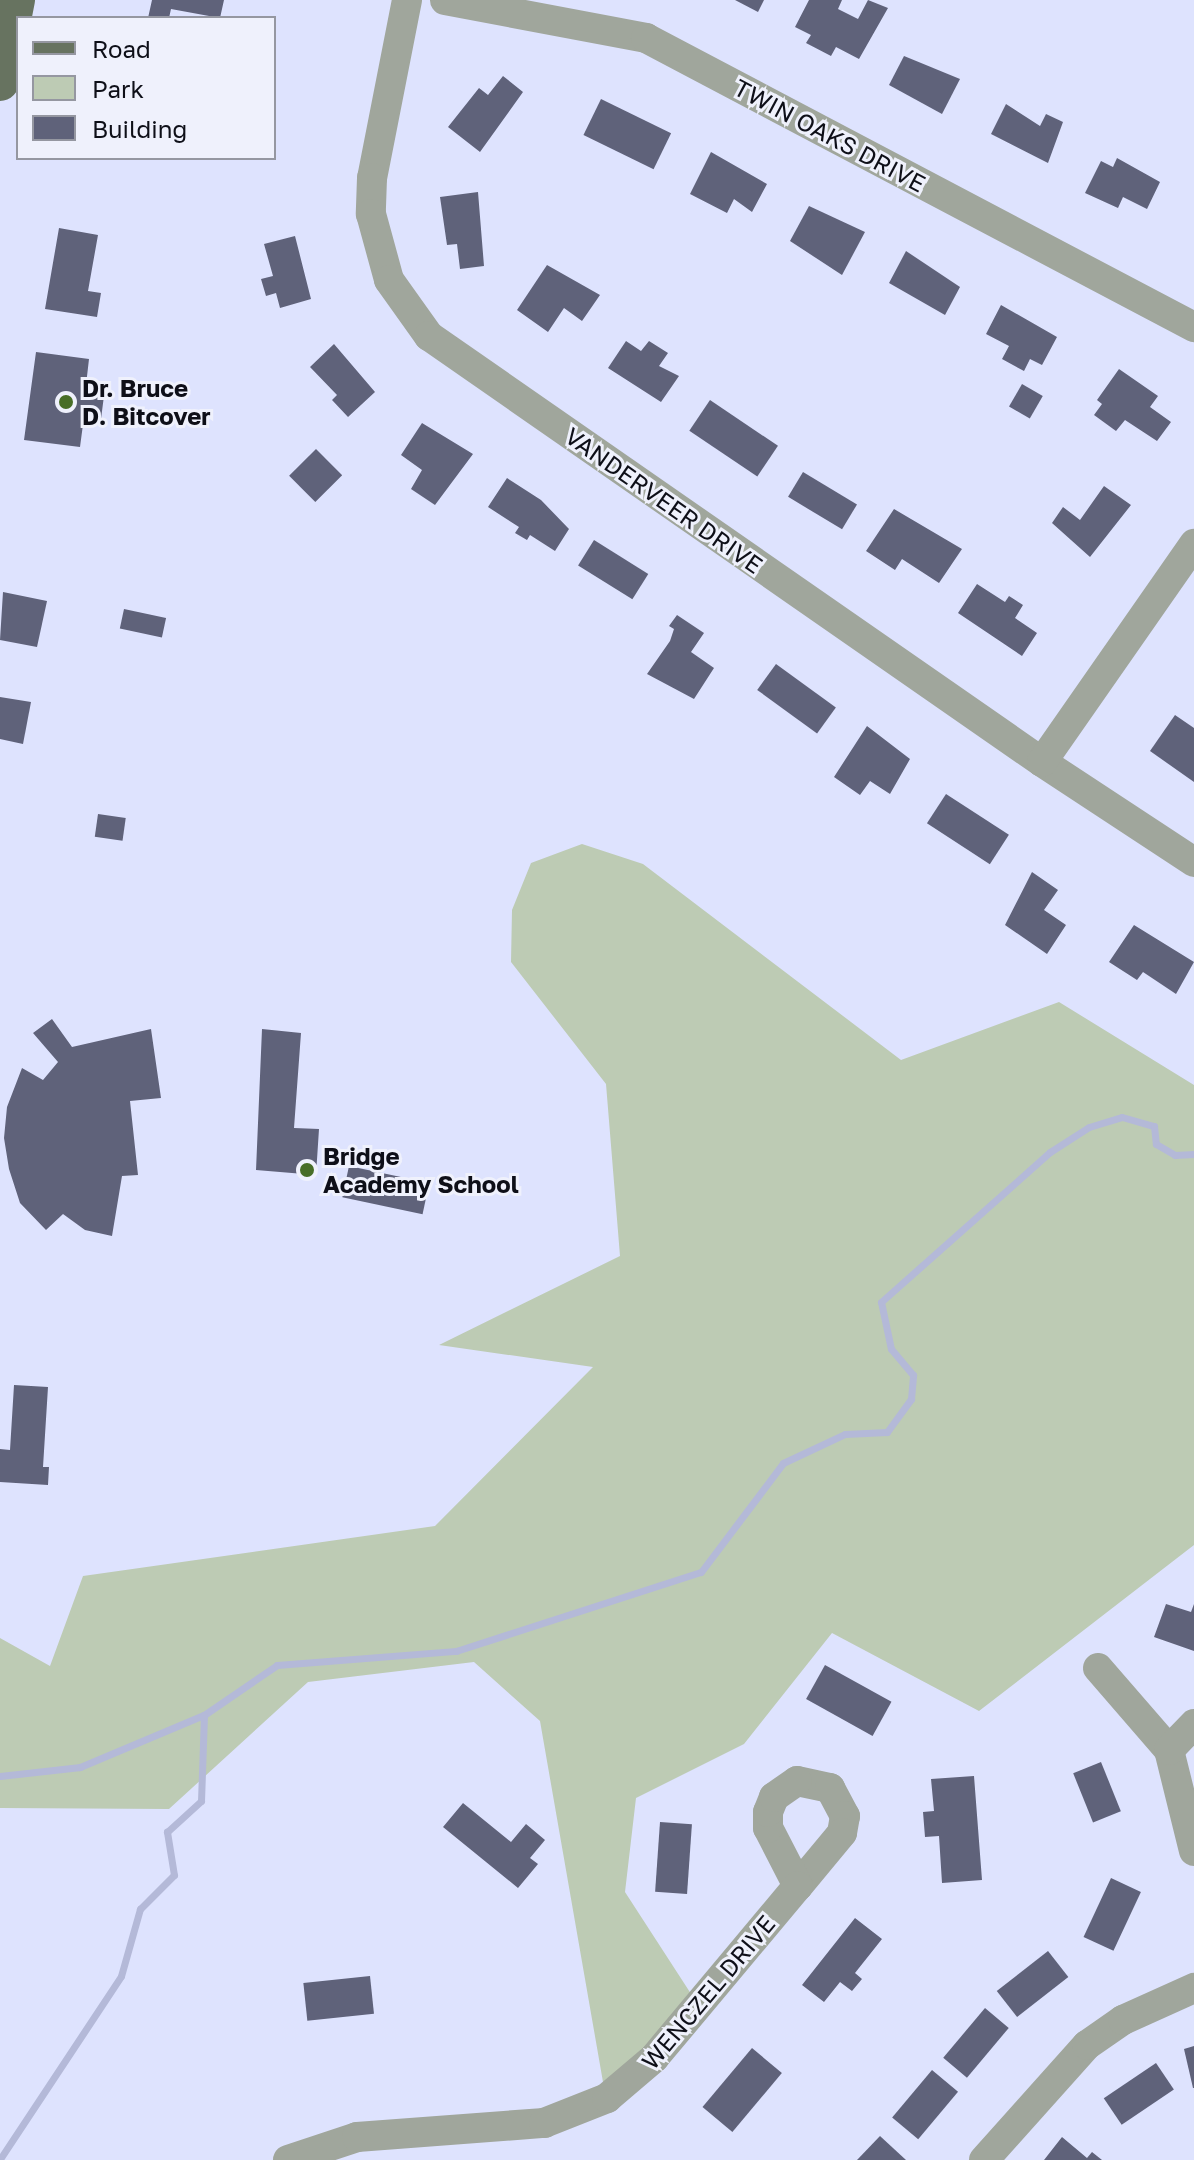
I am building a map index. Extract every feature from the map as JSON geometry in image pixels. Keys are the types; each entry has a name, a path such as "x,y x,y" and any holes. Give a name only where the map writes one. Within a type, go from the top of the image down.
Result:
{"main road":[{"path":"0,82 16,0"}],"street":[{"name":"VANDERVEER DRIVE","path":"407,0 372,178 371,214 389,280 407,311 438,344 1042,762 1194,862"},
{"name":"TWIN OAKS DRIVE","path":"445,0 646,38 1194,327"},
{"path":"1042,762 1194,544"},
{"path":"1098,1668 1169,1750 1194,1851"},
{"path":"1169,1750 1194,1724"},
{"name":"WENCZEL DRIVE","path":"288,2160 357,2137 544,2123 607,2098 654,2058 798,1886"},
{"path":"984,2160 1087,2045 1123,2020 1194,1988"}],"green space":[{"path":"582,844 643,864 901,1060 1059,1002 1194,1085 1194,1545 979,1711 832,1633 744,1744 636,1798 625,1892 695,2000 607,2105 540,1721 474,1662 308,1682 169,1809 0,1808 0,1638 50,1666 83,1576 435,1526 593,1367 439,1345 620,1256 606,1084 511,962 512,910 531,863"}],"building":[{"path":"152,0 224,0 220,16 171,9 169,16 148,16"},
{"path":"735,0 764,0 758,12"},
{"path":"809,0 842,0 838,9 858,19 868,0 888,8 859,59 836,47 831,56 806,43 811,35 795,27"},
{"path":"904,56 960,79 942,114 889,85"},
{"path":"503,76 523,92 480,152 448,127 479,88 488,95"},
{"path":"601,99 671,133 654,169 583,135"},
{"path":"1006,104 1040,126 1046,114 1063,122 1048,163 991,134"},
{"path":"711,152 767,184 752,212 734,199 727,213 690,194"},
{"path":"1117,158 1160,182 1147,209 1123,197 1118,208 1085,193 1101,161 1113,167"},
{"path":"478,192 484,266 460,269 457,244 447,245 440,197"},
{"path":"809,206 865,232 842,275 790,241"},
{"path":"59,228 98,235 88,291 101,293 97,317 45,309"},
{"path":"295,236 311,299 280,308 276,293 266,296 261,279 273,276 264,244"},
{"path":"906,251 960,287 945,315 889,283"},
{"path":"547,265 600,295 582,321 564,308 548,332 517,310"},
{"path":"1001,305 1057,337 1042,365 1030,359 1024,371 1002,359 1009,346 986,334"},
{"path":"626,341 641,351 649,341 668,353 659,366 679,376 661,402 608,368"},
{"path":"334,344 375,392 348,417 332,400 337,395 310,367"},
{"name":"Dr. Bruce D. Bitcover","path":"36,352 89,359 86,385 105,388 101,419 84,417 80,447 24,440"},
{"path":"1119,369 1158,396 1150,407 1171,422 1157,441 1125,420 1116,431 1094,415 1102,404 1097,400"},
{"path":"1022,384 1043,396 1030,419 1009,407"},
{"path":"710,400 778,446 757,477 689,431"},
{"path":"422,423 473,454 435,505 411,489 422,470 401,455"},
{"path":"316,449 342,475 315,502 289,476"},
{"path":"803,472 857,504 842,529 788,497"},
{"path":"507,478 541,500 569,529 555,551 530,535 527,540 515,533 519,527 488,507"},
{"path":"1104,486 1131,505 1090,557 1052,523 1063,507 1080,520"},
{"path":"894,509 962,549 939,583 902,559 895,570 866,551"},
{"path":"594,540 648,574 632,599 578,565"},
{"path":"977,584 1005,602 1009,596 1023,605 1015,618 1037,633 1022,656 958,613"},
{"path":"3,592 47,601 37,647 0,640"},
{"path":"124,609 166,618 162,638 120,629"},
{"path":"677,615 704,633 691,652 714,668 694,699 647,674 670,641 674,629 669,626"},
{"path":"776,664 836,707 817,733 757,690"},
{"path":"0,697 31,702 23,744 0,739"},
{"path":"1175,715 1194,728 1194,782 1150,751"},
{"path":"867,726 910,759 890,794 870,781 860,795 834,777"},
{"path":"946,794 1009,835 990,864 927,823"},
{"path":"98,814 126,818 123,841 95,837"},
{"path":"1032,872 1058,890 1044,910 1066,925 1047,954 1005,925"},
{"path":"1134,925 1194,962 1176,994 1143,972 1137,980 1109,962"},
{"path":"52,1019 72,1047 151,1029 161,1098 130,1101 138,1175 122,1176 112,1236 85,1230 63,1214 46,1230 20,1203 9,1169 4,1138 7,1107 22,1068 43,1080 58,1062 33,1033"},
{"path":"262,1029 301,1033 294,1128 319,1129 316,1175 256,1170"},
{"path":"349,1166 429,1183 423,1214 342,1197"},
{"path":"14,1385 48,1387 43,1467 49,1467 48,1485 0,1482 0,1449 10,1450"},
{"path":"1166,1604 1191,1612 1194,1604 1194,1651 1154,1637"},
{"path":"825,1665 891,1702 873,1736 806,1699"},
{"path":"1101,1762 1121,1811 1093,1822 1073,1773"},
{"path":"974,1776 982,1880 942,1883 939,1836 925,1837 923,1812 934,1811 931,1779"},
{"path":"463,1803 511,1842 526,1824 545,1840 530,1858 538,1864 518,1888 443,1827"},
{"path":"660,1822 692,1824 687,1894 655,1892"},
{"path":"1111,1878 1141,1892 1113,1951 1084,1937"},
{"path":"855,1918 882,1939 855,1973 862,1979 852,1991 840,1982 824,2002 802,1985"},
{"path":"1048,1951 1068,1977 1017,2017 997,1991"},
{"path":"370,1976 374,2014 307,2021 303,1983"},
{"path":"985,2008 1009,2028 967,2078 943,2058"},
{"path":"1194,2046 1194,2088 1193,2088 1184,2049"},
{"path":"752,2048 782,2073 732,2132 703,2107"},
{"path":"1156,2063 1174,2090 1122,2125 1104,2098"},
{"path":"932,2070 958,2092 918,2139 892,2117"},
{"path":"880,2136 906,2160 857,2160"},
{"path":"1062,2137 1087,2158 1092,2152 1102,2160 1044,2160"}],"waterway":[{"path":"0,1776 80,1767 204,1715 277,1665 456,1651 701,1572 783,1463 845,1434 887,1432 911,1399 913,1375 891,1349 881,1302 1050,1152 1089,1127 1122,1117 1154,1126 1156,1144 1175,1155 1194,1154"},
{"path":"0,2159 121,1976 140,1909 174,1875 167,1832 201,1801 204,1715"}],"place":[{"name":"Dr. Bruce D. Bitcover","path":"66,402"},
{"name":"Bridge Academy School","path":"307,1170"}]}
